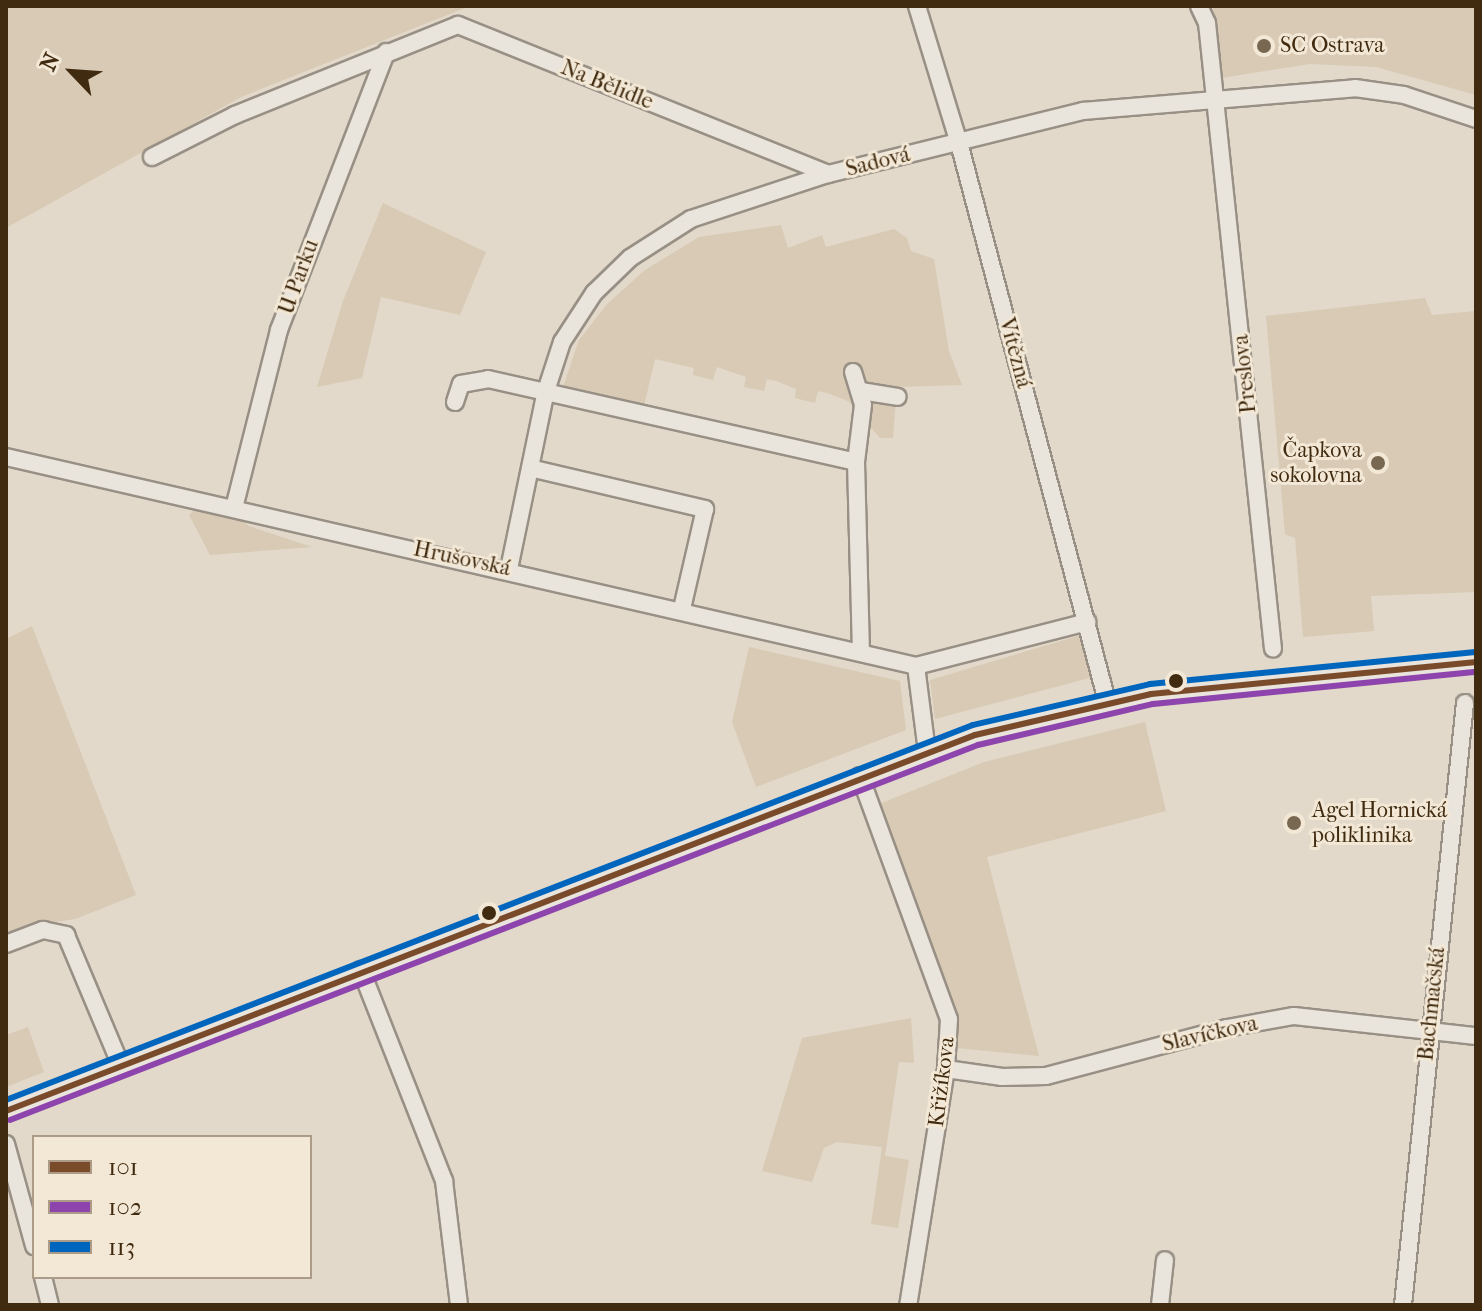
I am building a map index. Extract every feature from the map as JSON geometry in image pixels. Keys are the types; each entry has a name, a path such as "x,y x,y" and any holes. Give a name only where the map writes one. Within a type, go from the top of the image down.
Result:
{"street":[{"name":"Vítězná","path":"917,6 959,143 1107,701"},
{"name":"Preslova","path":"1199,6 1207,23 1273,649"},
{"name":"Na Bělidle","path":"152,157 235,115 458,25 828,174"},
{"name":"U Parku","path":"234,508 294,287 386,52"},
{"name":"Sadová","path":"509,569 546,391 576,316 630,258 691,219 828,174 1083,111 1355,88 1404,95 1476,119"},
{"path":"853,372 861,391 856,462 861,650"},
{"path":"455,402 461,384 469,380 546,391 856,462"},
{"path":"861,391 898,397"},
{"name":"Hrušovská","path":"6,457 509,569 861,650 916,666"},
{"path":"530,468 705,509 682,609"},
{"path":"927,752 916,666 1087,622"},
{"path":"6,1111 361,970 927,752 1107,701 1191,688 1476,662"},
{"name":"Bachmačská","path":"1403,1305 1428,1031 1465,703"},
{"name":"Křižíkova","path":"860,776 949,1019 946,1069 908,1305"},
{"path":"6,944 43,930 66,935 121,1066"},
{"path":"361,970 444,1181 459,1305"},
{"name":"Slavíčkova","path":"946,1069 1002,1077 1046,1076 1146,1049 1294,1016 1476,1036"},
{"path":"6,1144 32,1239"},
{"path":"1160,1305 1165,1260"},
{"path":"44,1279 50,1305"}],"shaded area":[{"path":"6,6 470,6 241,97 6,228"},
{"path":"1213,6 1476,6 1476,95 1376,67 1310,64 1221,78"},
{"path":"383,203 486,252 460,315 381,297 362,378 317,387 343,301"},
{"path":"781,225 788,248 822,235 826,247 894,229 907,238 911,251 934,259 949,351 962,385 897,387 893,438 880,438 848,401 818,391 815,403 795,398 796,389 767,379 764,391 744,387 746,377 717,367 713,380 693,375 694,368 655,359 644,406 563,387 579,340 607,304 645,270 699,237"},
{"name":"Čapkova sokolovna","path":"1425,298 1432,315 1476,311 1476,592 1371,596 1374,631 1303,637 1295,538 1285,534 1266,316"},
{"path":"196,508 239,518 249,526 312,547 210,555 189,515"},
{"path":"32,626 136,895 75,919 36,925 6,936 6,639"},
{"path":"1081,635 1093,677 935,719 930,680"},
{"path":"749,647 900,681 906,730 756,787 732,722"},
{"path":"1145,722 1166,811 987,857 1039,1056 956,1048 958,1018 879,804 984,762"},
{"path":"911,1018 914,1063 899,1062 885,1156 909,1160 898,1228 871,1224 882,1147 837,1142 824,1148 812,1182 762,1171 802,1038"},
{"path":"28,1027 44,1072 6,1087 6,1035"}],"transit line":[{"name":"113","path":"6,1100 973,725 1150,684 1475,652"},
{"name":"101","path":"6,1111 975,735 1151,694 1476,662"},
{"name":"102","path":"10,1120 978,745 1153,704 1476,672"}],"place":[{"name":"SC Ostrava","path":"1264,46"},
{"name":"Čapkova sokolovna","path":"1378,463"},
{"name":"Agel Hornická poliklinika","path":"1294,823"}]}
